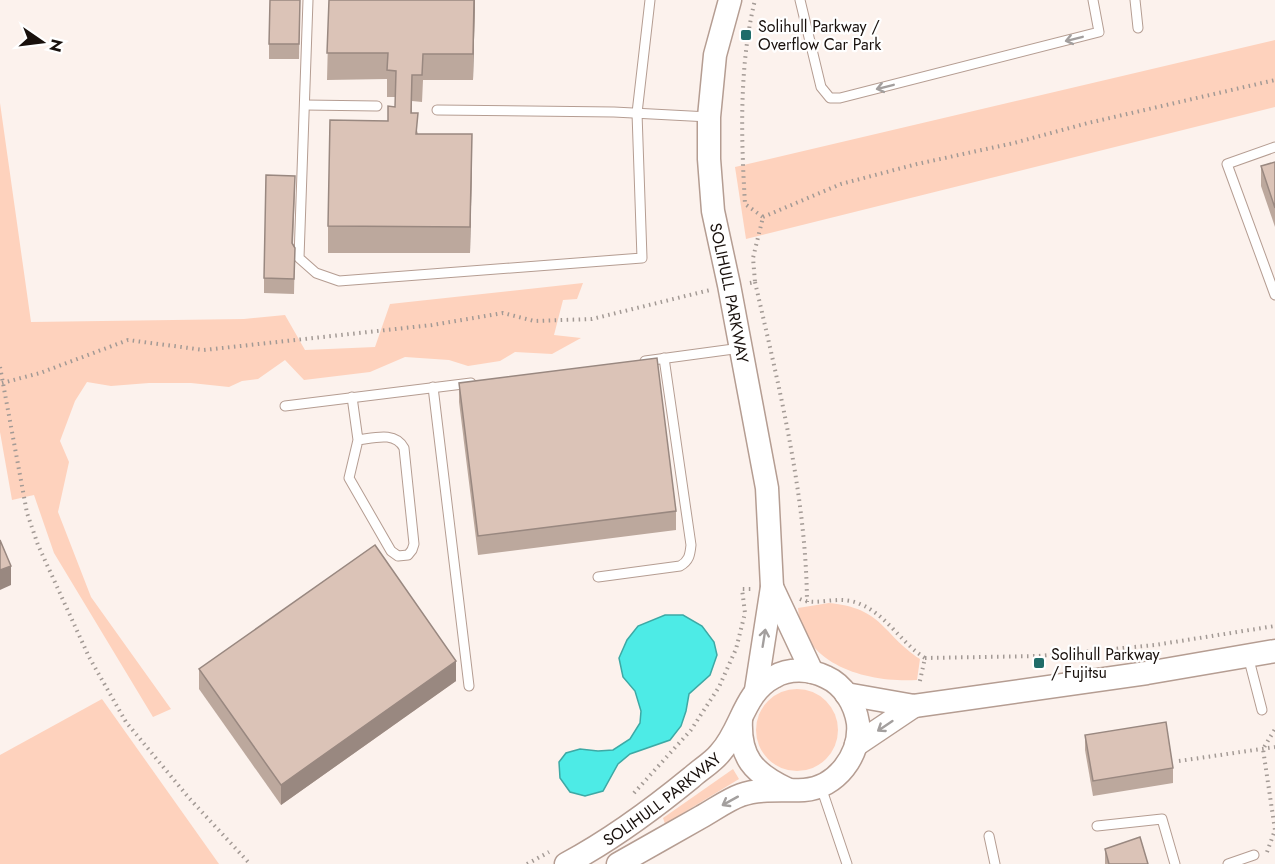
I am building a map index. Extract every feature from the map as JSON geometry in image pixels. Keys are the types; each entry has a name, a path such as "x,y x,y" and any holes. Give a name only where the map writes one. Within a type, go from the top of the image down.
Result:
{"street":[{"name":"SOLIHULL PARKWAY","path":"730,0 715,55 709,117 708,159 713,211 767,488 772,587"},
{"path":"772,587 812,672"},
{"path":"756,690 772,587"},
{"path":"846,694 914,706 1147,673 1275,651"},
{"name":"SOLIHULL PARKWAY","path":"560,856 639,818 713,760 721,753 741,719 749,699 772,677 794,670 812,672 840,685 846,694"},
{"path":"846,694 855,709 858,726 856,745"},
{"path":"856,745 914,706"},
{"name":"SOLIHULL PARKWAY","path":"741,719 740,734 745,754 753,766 768,780 787,789"},
{"name":"SOLIHULL PARKWAY","path":"618,864 741,794 787,789 805,790 820,785 836,776 849,762 856,745"}],"lane":[{"path":"308,0 299,258 316,273 339,281 642,258 637,113 650,0"},
{"path":"800,0 821,87 830,98 840,98 1099,32 1093,0"},
{"path":"1135,0 1138,28"},
{"path":"305,105 377,106"},
{"path":"437,110 637,113 709,117"},
{"path":"1275,147 1227,164 1275,296"},
{"path":"630,363 741,348"},
{"path":"598,577 680,566 690,556 691,545 664,358"},
{"path":"285,406 479,381"},
{"path":"433,387 469,686"},
{"path":"352,397 358,440 349,478 391,551 398,556 408,555 414,544 405,447 395,438 358,440"},
{"path":"1248,656 1262,710"},
{"path":"820,785 847,864"},
{"path":"1096,826 1162,819 1175,864"},
{"path":"990,836 995,864"},
{"path":"1228,864 1254,855"}],"path":[{"path":"755,0 745,66 743,169 746,204 763,217"},
{"path":"763,217 841,184 1275,80"},
{"path":"763,217 753,258 755,282 789,438 807,572 807,602"},
{"path":"2,383 40,373 128,340 204,350 432,325 503,313 534,321 592,319 729,285 755,282"},
{"path":"0,367 27,513 38,545 89,657 126,722 189,798 250,864"},
{"path":"627,799 691,730 719,687 736,649 743,622 745,613 742,590 772,587 807,602 838,598 859,603 874,611 915,652 925,658 1039,656 1155,645 1275,626"},
{"path":"914,706 925,658"},
{"path":"1264,861 1275,831 1263,749 1275,729"},
{"path":"1179,761 1275,747"},
{"path":"527,864 560,856"}],"shaded area":[{"path":"1275,40 1275,107 746,239 735,167"},
{"path":"0,103 31,322 244,319 285,315 305,350 375,347 390,304 583,283 577,299 563,300 554,335 581,338 552,354 515,352 500,361 468,366 449,360 405,357 370,372 304,380 285,360 258,379 242,381 229,387 191,383 111,386 87,382 75,401 60,441 69,462 58,512 91,597 171,709 153,717 54,553 34,495 12,500 0,432"},
{"path":"829,603 861,610 872,616 907,650 920,659 917,680 898,680 859,674 825,657 812,644 802,628 798,608"},
{"path":"797,689 813,692 826,701 835,714 838,730 835,746 826,759 813,768 797,771 781,768 768,759 759,746 756,730 759,714 768,701 781,692"},
{"path":"102,699 219,864 0,864 0,755"},
{"path":"733,769 739,779 665,824 663,818"}],"water":[{"path":"665,615 683,615 702,626 714,642 717,655 710,675 689,694 681,726 670,740 630,754 618,764 603,791 585,796 570,792 560,778 559,762 566,753 580,749 613,750 630,739 640,723 641,711 635,691 623,677 619,658 627,640 638,626"}],"building":[{"path":"270,0 300,0 299,44 269,44"},
{"path":"329,0 474,0 473,54 423,54 422,75 412,75 411,113 418,113 416,134 472,134 470,227 328,226 330,120 388,121 388,106 395,107 396,71 387,70 388,53 327,53"},
{"path":"1275,162 1275,208 1261,166"},
{"path":"266,175 295,176 292,243 295,248 294,279 264,278"},
{"path":"657,358 676,511 478,536 459,383"},
{"path":"0,540 11,566 0,570"},
{"path":"375,545 456,661 281,785 199,669"},
{"path":"1166,722 1173,768 1093,781 1085,735"},
{"path":"1140,837 1148,864 1109,864 1105,849"}],"place":[{"name":"Solihull Parkway / Overflow Car Park","path":"746,35"},
{"name":"Solihull Parkway / Fujitsu","path":"1039,663"}]}
